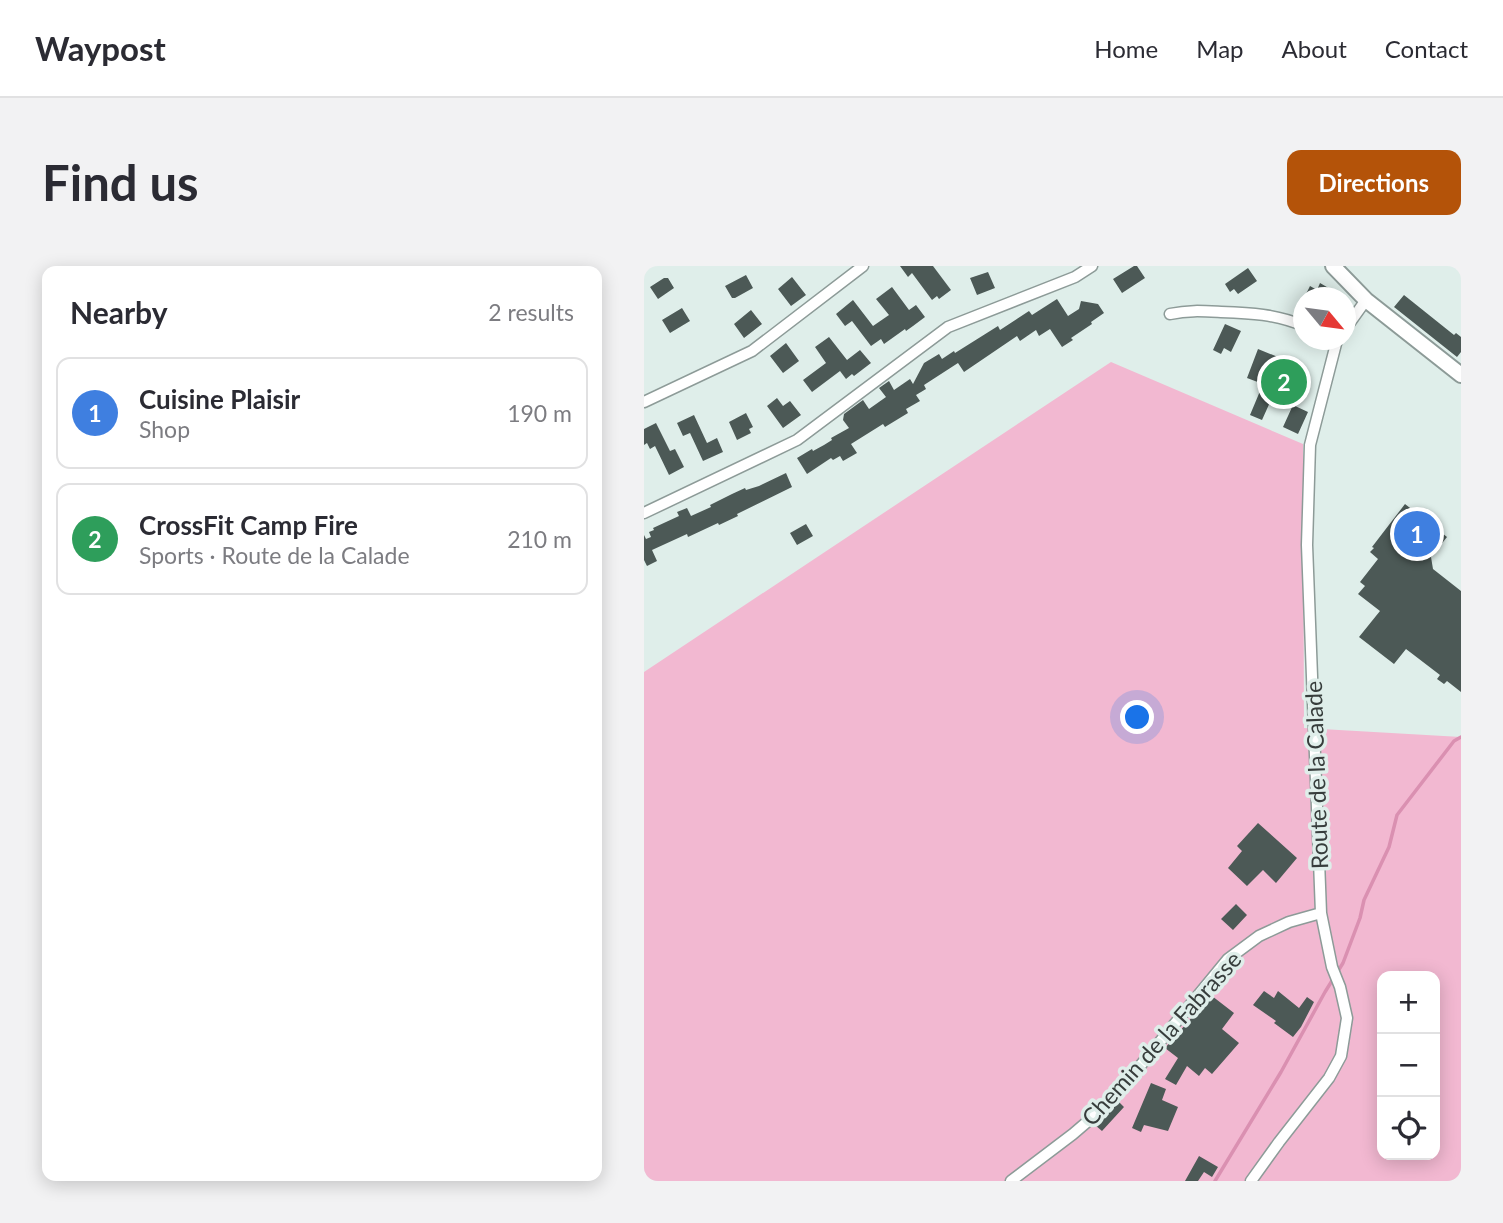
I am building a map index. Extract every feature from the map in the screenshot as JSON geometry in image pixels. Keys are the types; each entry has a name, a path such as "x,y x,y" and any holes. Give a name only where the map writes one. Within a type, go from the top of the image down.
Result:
{"main road":[{"path":"1333,266 1366,300 1461,375"}],"street":[{"path":"644,402 752,351 863,266"},
{"path":"644,513 797,440 948,327 1075,277 1092,266"},
{"path":"1356,314 1366,300"},
{"path":"1170,314 1187,310 1261,313 1293,321"},
{"name":"Route de la Calade","path":"1251,1181 1329,1077 1340,1056 1347,1018 1332,967 1321,913 1307,545 1310,444 1334,350"},
{"name":"Chemin de la Fabrasse","path":"1011,1181 1101,1110 1228,958 1259,936 1289,922 1321,913"}],"shaded area":[{"path":"1111,362 1303,444 1304,728 1461,737 1461,1181 644,1181 644,672"}],"building":[{"path":"900,266 933,266 951,290 939,299 937,296 932,300 912,273 908,277"},
{"path":"1137,266 1145,278 1122,293 1113,279"},
{"path":"1248,268 1257,281 1238,294 1234,289 1230,292 1225,284"},
{"path":"988,272 995,288 977,295 970,278"},
{"path":"746,275 753,288 732,298 725,286"},
{"path":"792,277 806,295 791,306 778,289"},
{"path":"668,278 674,288 658,299 650,287"},
{"path":"892,287 909,310 916,305 925,317 884,344 881,339 871,346 852,321 845,326 836,314 853,300 873,326 889,315 876,299"},
{"path":"1404,295 1454,335 1456,333 1461,337 1461,352 1457,357 1394,307"},
{"path":"1057,299 1068,316 1079,309 1081,301 1098,304 1104,313 1062,347 1050,329 1039,336 1036,330 1020,341 1017,336 964,372 958,363 924,385 926,389 916,395 920,401 906,409 908,413 885,427 883,424 851,444 857,453 843,461 840,456 833,460 831,458 807,474 797,458 824,445 849,428 843,420 844,414 863,400 869,409 886,397 879,388 889,381 894,390 910,379 913,384 924,363 939,354 942,359 954,351 955,353 998,326 1000,330 1029,311 1032,315"},
{"path":"682,308 690,321 670,333 662,320"},
{"path":"751,310 762,324 744,338 734,324"},
{"path":"1225,324 1241,331 1231,352 1224,348 1221,354 1213,350"},
{"path":"829,337 847,360 860,350 871,363 846,379 840,371 812,392 803,380 826,363 815,347"},
{"path":"786,343 799,361 783,373 770,356"},
{"path":"1258,349 1300,366 1289,394 1276,389 1262,420 1250,415 1263,384 1247,378"},
{"path":"777,398 783,406 790,401 801,415 783,428 767,406"},
{"path":"1293,405 1308,412 1298,434 1283,427"},
{"path":"746,413 753,427 749,429 751,433 737,440 729,422"},
{"path":"694,415 707,443 717,438 723,452 703,461 690,433 683,436 677,423"},
{"path":"656,423 670,451 675,449 684,467 669,475 655,446 650,449 647,443 644,445 644,429"},
{"path":"786,473 792,487 719,525 718,523 688,537 687,534 652,550 657,561 647,566 644,560 644,535 646,539 651,537 649,532 654,530 653,528 679,516 677,512 687,508 691,516 745,488 746,490 759,486"},
{"path":"1405,504 1447,537 1431,557 1433,569 1461,591 1461,692 1447,681 1444,684 1437,679 1440,675 1406,649 1394,664 1359,637 1380,611 1358,594 1365,586 1360,582 1378,559 1370,552"},
{"path":"806,524 813,536 797,545 790,533"},
{"path":"1258,823 1297,858 1276,883 1263,870 1247,886 1228,868 1242,851 1237,846"},
{"path":"1236,904 1247,915 1233,930 1221,919"},
{"path":"1264,991 1274,998 1278,991 1299,1008 1307,997 1314,1002 1293,1037 1253,1005"},
{"path":"1212,996 1234,1013 1222,1029 1239,1043 1212,1074 1205,1068 1199,1076 1187,1066 1176,1085 1165,1079 1178,1058 1165,1048"},
{"path":"1151,1083 1166,1089 1162,1100 1178,1107 1168,1131 1144,1125 1141,1132 1132,1128"},
{"path":"1119,1102 1124,1107 1102,1131 1095,1125"},
{"path":"1199,1156 1218,1167 1212,1177 1204,1172 1198,1181 1185,1181"}],"waterway":[{"path":"1215,1181 1343,963 1364,900 1389,847 1397,815 1454,741 1461,737"}],"place":[{"name":"CrossFit Camp Fire","path":"1284,382"},
{"name":"Cuisine Plaisir","path":"1417,534"}]}
